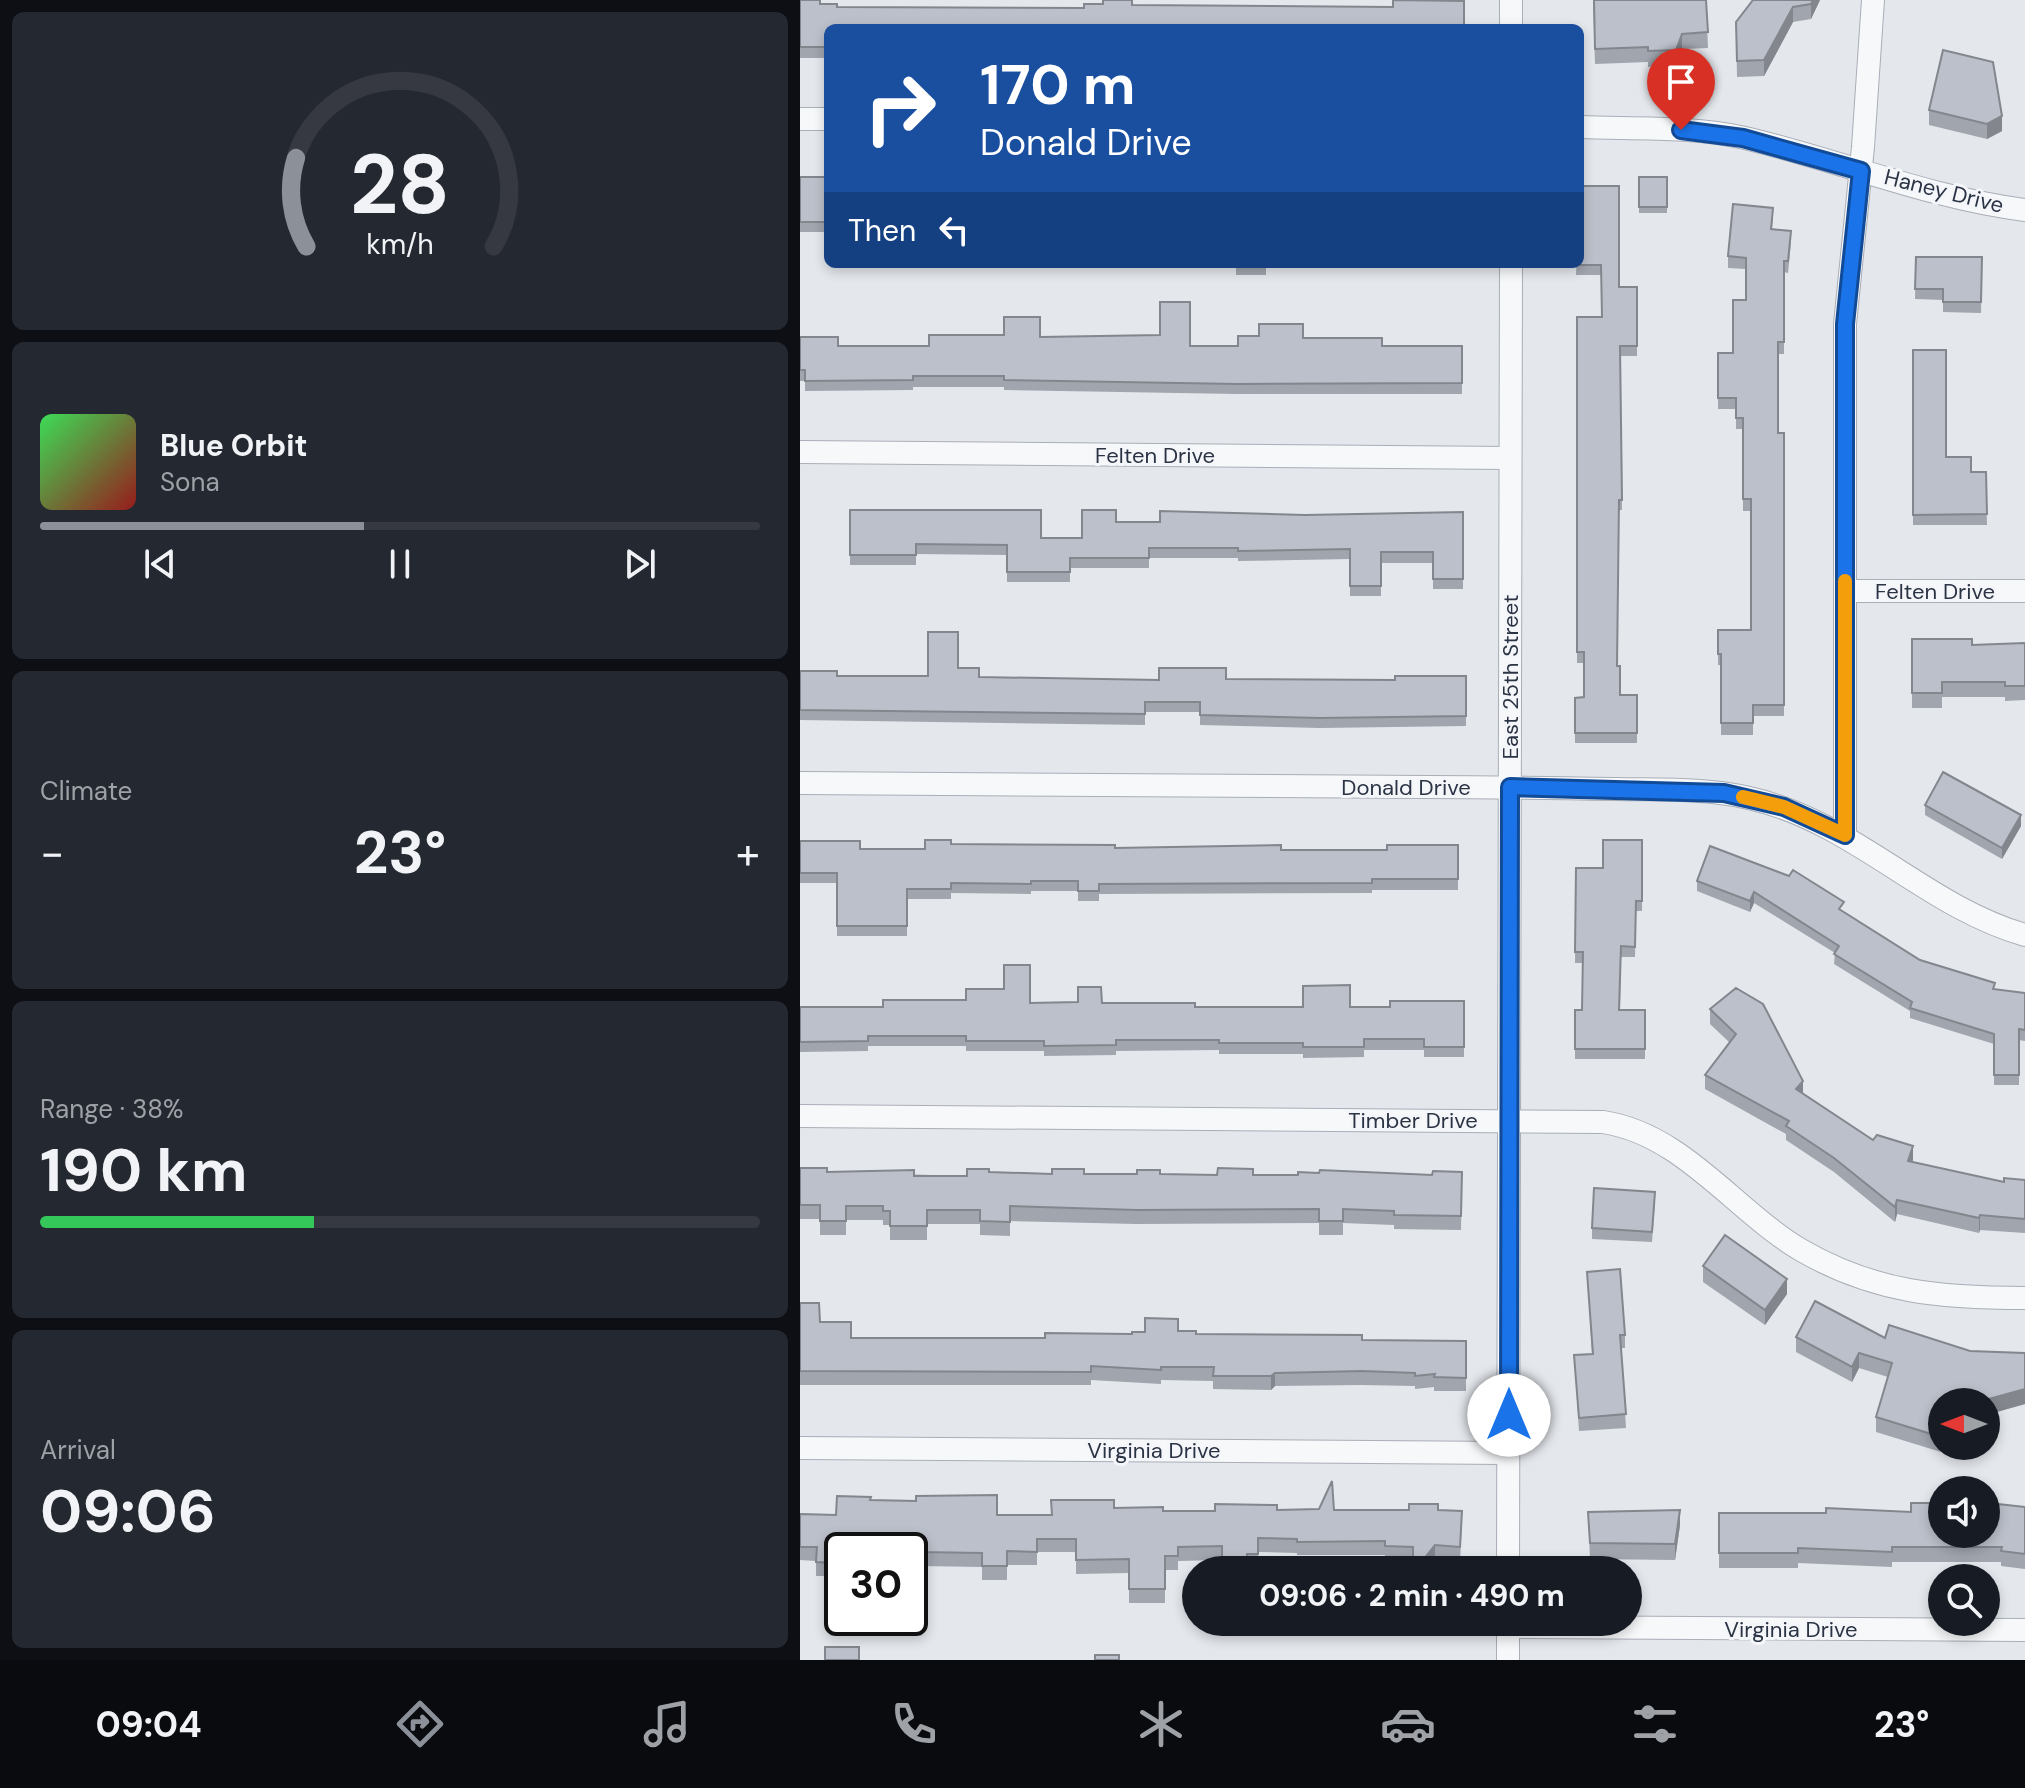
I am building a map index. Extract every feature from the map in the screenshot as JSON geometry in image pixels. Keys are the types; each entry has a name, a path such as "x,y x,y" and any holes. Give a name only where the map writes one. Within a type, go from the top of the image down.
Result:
{"street":[{"path":"1511,0 1511,24"},
{"path":"1845,835 1845,324 1861,171 1873,0"},
{"path":"800,119 824,119"},
{"name":"Haney Drive","path":"1584,127 1681,130 1743,138 1942,193 2025,210"},
{"name":"East 25th Street","path":"1508,1556 1511,268"},
{"name":"Felten Drive","path":"800,452 1510,458"},
{"name":"Felten Drive","path":"1845,591 2025,591"},
{"name":"Donald Drive","path":"800,783 1510,787 1724,793 1784,807 1845,835 1959,910 2001,929 2025,935"},
{"name":"Timber Drive","path":"800,1116 1603,1122 1621,1125 1657,1141 1800,1249 1838,1268 1919,1293 1965,1298 2025,1298"},
{"name":"Virginia Drive","path":"800,1448 1508,1453"},
{"name":"Virginia Drive","path":"1642,1626 2025,1630"},
{"path":"1508,1636 1508,1660"}],"building":[{"path":"800,0 820,0 820,4 837,4 837,7 1084,8 1084,4 1103,4 1103,0 1132,0 1132,5 1393,7 1393,0 1464,1 1464,24 824,24 824,47 800,47"},
{"path":"1594,0 1706,0 1708,32 1682,34 1676,50 1648,51 1648,47 1595,49"},
{"path":"1753,0 1813,0 1811,4 1793,7 1764,60 1737,61 1736,22"},
{"path":"1943,50 1993,62 2002,116 1987,124 1929,110"},
{"path":"800,177 824,177 824,222 800,222"},
{"path":"1639,177 1667,177 1667,207 1639,207"},
{"path":"1584,186 1619,186 1619,287 1637,287 1637,346 1620,346 1622,500 1619,500 1617,666 1620,666 1620,695 1637,695 1637,733 1575,733 1575,698 1584,697 1584,652 1577,652 1577,317 1602,317 1601,265 1584,265"},
{"path":"1733,204 1773,208 1771,229 1791,231 1788,261 1784,261 1784,342 1778,342 1778,433 1784,433 1784,705 1753,705 1753,723 1721,723 1721,654 1718,654 1718,630 1751,630 1751,499 1743,499 1743,418 1736,418 1736,398 1718,398 1718,353 1733,353 1733,300 1746,300 1746,258 1728,256"},
{"path":"1916,257 1982,257 1981,302 1943,302 1943,289 1915,289"},
{"path":"1160,302 1190,302 1190,346 1238,346 1238,336 1259,336 1259,324 1303,324 1303,338 1382,338 1382,346 1462,346 1462,383 1238,384 1004,380 1004,376 805,381 805,370 800,370 800,337 838,337 838,346 929,346 929,335 1004,335 1004,317 1040,317 1040,337 1160,335"},
{"path":"1913,350 1946,350 1946,457 1971,457 1971,472 1986,472 1987,514 1913,515"},
{"path":"850,510 1041,510 1041,538 1082,538 1082,510 1116,510 1116,522 1160,522 1160,511 1305,515 1463,512 1463,579 1433,579 1433,552 1381,552 1381,586 1350,586 1350,549 1238,551 1238,548 1149,548 1149,558 1070,558 1070,572 1007,572 1007,545 916,544 916,555 850,555"},
{"path":"928,632 958,632 958,668 979,668 979,677 1159,680 1159,668 1226,668 1226,679 1395,680 1395,676 1466,676 1466,716 1320,718 1200,715 1200,702 1145,702 1145,714 800,710 800,671 837,671 837,676 928,676"},
{"path":"1912,639 1972,639 1972,645 2025,643 2025,686 2005,686 2005,682 1942,682 1942,693 1912,693"},
{"path":"1943,772 2021,815 2002,848 1925,805"},
{"path":"925,840 951,840 951,844 1115,845 1115,848 1281,845 1281,850 1387,850 1387,845 1458,845 1458,879 1372,879 1372,883 1099,884 1099,891 1078,891 1078,881 951,883 951,889 907,889 907,926 837,926 837,873 800,873 800,841 860,841 860,849 925,849"},
{"path":"1603,840 1642,840 1642,901 1636,901 1635,947 1621,946 1619,1010 1645,1010 1645,1049 1575,1049 1575,1010 1582,1010 1583,952 1575,952 1576,868 1603,868"},
{"path":"1710,846 1789,876 1793,870 1844,902 1839,909 1920,960 1995,983 1993,989 2025,993 2025,1030 2019,1029 2019,1075 1994,1075 1994,1034 1910,1008 1912,1002 1834,954 1839,946 1754,892 1750,901 1697,881"},
{"path":"1004,965 1030,965 1030,1003 1078,1002 1078,987 1101,987 1102,1003 1303,1007 1303,986 1350,985 1350,1007 1390,1007 1390,1001 1464,1001 1464,1047 1424,1047 1424,1039 1364,1039 1364,1047 1219,1043 1219,1040 1116,1040 1116,1045 1044,1046 1044,1041 966,1041 966,1036 868,1036 868,1041 800,1042 800,1007 883,1007 883,1000 966,1000 966,989 1004,989"},
{"path":"1736,988 1763,1004 1803,1081 1796,1089 1873,1140 1877,1135 1913,1146 1908,1161 2004,1182 2004,1178 2025,1180 2025,1219 1980,1215 1979,1218 1897,1200 1895,1207 1834,1158 1786,1126 1789,1121 1705,1075 1736,1034 1710,1009"},
{"path":"800,1168 827,1168 827,1172 914,1170 914,1176 967,1176 967,1169 1052,1174 1052,1169 1084,1169 1084,1174 1137,1174 1137,1170 1160,1170 1160,1174 1217,1175 1218,1168 1253,1169 1253,1175 1298,1175 1298,1172 1319,1173 1320,1170 1432,1175 1433,1171 1462,1172 1461,1216 1394,1215 1394,1211 1343,1209 1343,1221 1319,1221 1319,1209 1137,1210 1010,1206 1010,1222 980,1221 980,1210 927,1210 927,1226 890,1226 890,1211 883,1211 883,1206 846,1206 846,1221 820,1221 820,1205 800,1205"},
{"path":"1594,1188 1655,1192 1652,1232 1592,1228"},
{"path":"1725,1235 1787,1279 1765,1310 1703,1266"},
{"path":"1620,1269 1625,1335 1620,1335 1626,1414 1579,1418 1574,1355 1593,1354 1587,1272"},
{"path":"1815,1301 1885,1338 1889,1325 1970,1351 2025,1353 2025,1389 2000,1396 2000,1388 1928,1388 1928,1433 1876,1417 1892,1363 1859,1353 1852,1367 1796,1337"},
{"path":"800,1303 819,1303 820,1322 851,1322 851,1338 1045,1338 1045,1333 1132,1334 1145,1332 1145,1318 1178,1319 1178,1331 1196,1331 1196,1334 1362,1335 1362,1340 1466,1341 1466,1378 1362,1371 1213,1376 1214,1367 1161,1367 1161,1370 1091,1366 1091,1372 800,1371"},
{"path":"1332,1481 1334,1510 1409,1510 1409,1504 1438,1504 1438,1510 1462,1511 1460,1547 1435,1545 1426,1556 1413,1556 1413,1547 1385,1546 1385,1541 1297,1542 1297,1539 1258,1538 1258,1554 1222,1556 1222,1546 1178,1547 1178,1556 1165,1556 1165,1589 1129,1589 1129,1559 1076,1560 1076,1539 1037,1539 1037,1552 1007,1551 1007,1566 982,1566 982,1553 928,1552 928,1532 824,1532 824,1562 816,1562 817,1547 800,1547 800,1514 836,1515 837,1496 916,1501 916,1496 997,1495 997,1515 1052,1515 1051,1500 1114,1500 1114,1508 1163,1507 1163,1511 1215,1511 1215,1504 1277,1505 1277,1510 1319,1509"},
{"path":"1911,1503 1928,1503 1928,1547 1892,1547 1892,1552 1798,1548 1798,1553 1719,1553 1719,1513 1826,1513 1826,1508 1911,1512"},
{"path":"2000,1504 2025,1507 2025,1554 2001,1551"},
{"path":"1680,1510 1675,1544 1590,1543 1588,1512"},
{"path":"825,1647 859,1647 859,1660 825,1660"},
{"path":"1095,1655 1119,1655 1119,1660 1095,1660"}],"slow traffic":[{"path":"1743,797 1784,807 1845,835 1845,581"}],"route":[{"path":"1509,1415 1510,787 1724,793 1784,807 1845,835 1845,324 1861,171 1743,138 1681,130"}]}
